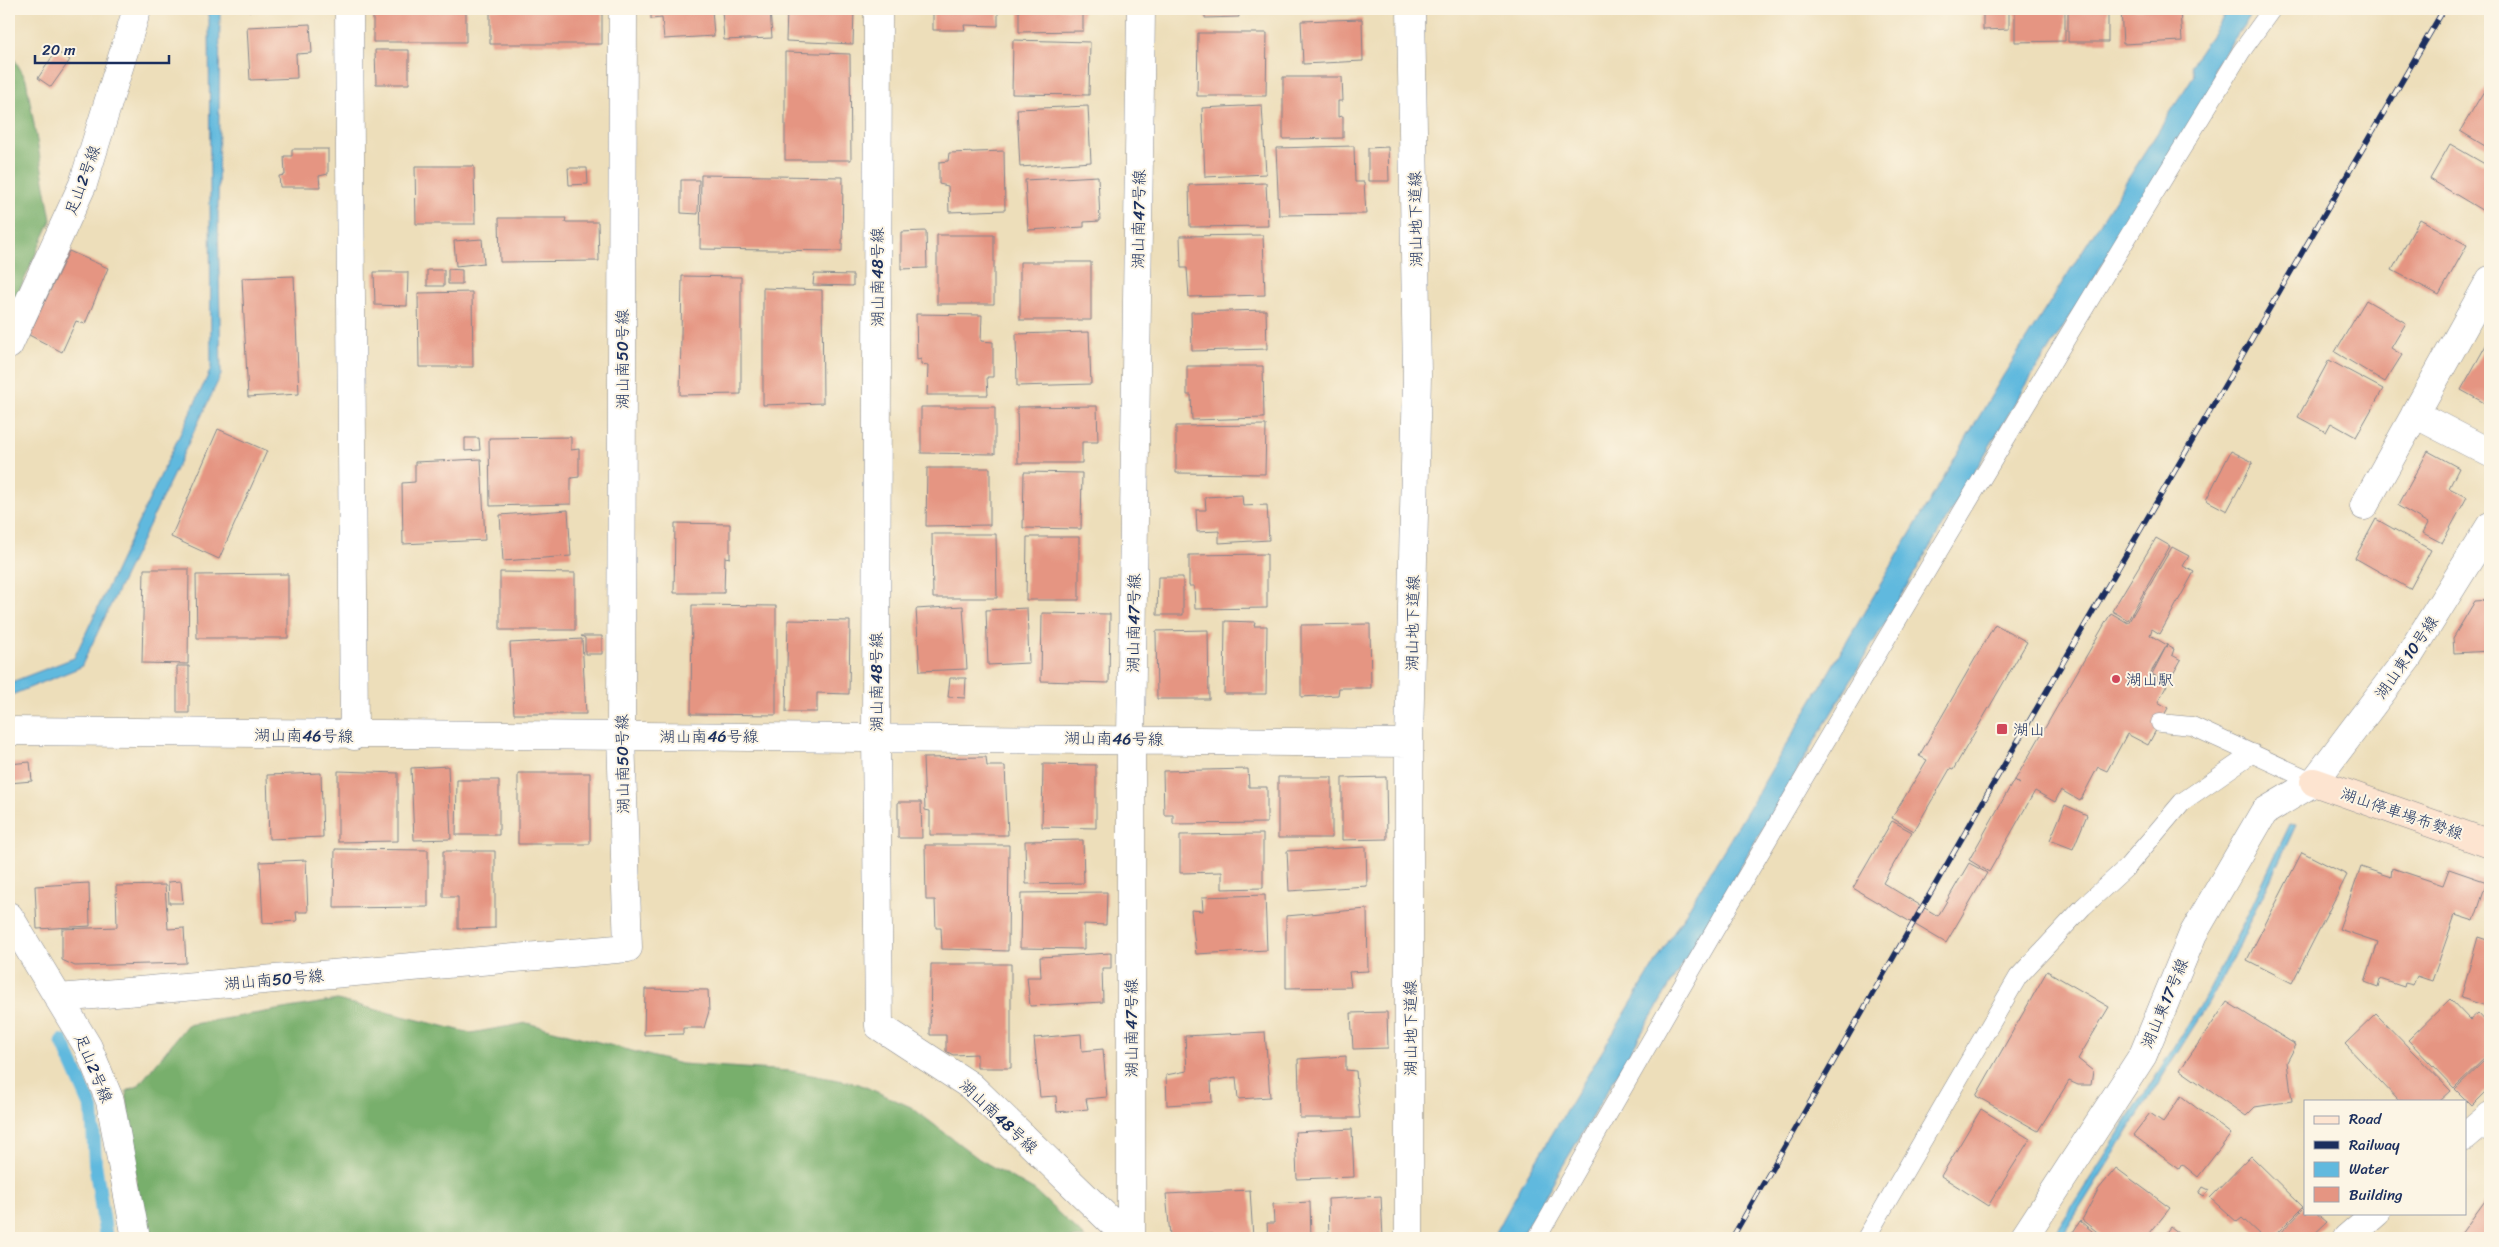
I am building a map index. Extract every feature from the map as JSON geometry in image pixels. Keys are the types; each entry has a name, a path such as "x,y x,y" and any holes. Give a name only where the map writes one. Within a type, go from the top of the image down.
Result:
{"main road":[{"name":"湖山停車場布勢線","path":"2314,782 2490,844"}],"street":[{"name":"足山2号線","path":"9,345 83,184 137,9"},
{"path":"349,9 354,736"},
{"name":"湖山南50号線","path":"59,998 628,948 621,737 623,9"},
{"name":"湖山南48号線","path":"878,9 876,736 879,1026 971,1086 1129,1238"},
{"name":"湖山南47号線","path":"1129,1238 1131,738 1141,9"},
{"name":"湖山地下道線","path":"1409,1238 1409,743 1417,375 1411,9"},
{"path":"2364,506 2490,280"},
{"path":"2415,414 2490,453"},
{"name":"湖山東10号線","path":"2314,782 2407,659 2490,526"},
{"name":"湖山南46号線","path":"9,731 354,736 1131,738 1409,743"},
{"name":"湖山東17号線","path":"2024,1238 2143,1055 2193,934 2264,812 2314,782"},
{"name":"足山2号線","path":"9,916 88,1047 110,1101 136,1238"},
{"path":"2466,1136 2490,1116"},
{"path":"2347,1238 2375,1214"}],"lane":[{"path":"1537,1238 1627,1079 2024,405 2241,52 2272,9"},
{"path":"2160,723 2192,726 2314,782"},
{"path":"1866,1238 2018,977 2083,907 2127,867 2182,802 2253,754"}],"green space":[{"path":"9,50 26,79 51,220 9,314"},
{"path":"337,1000 471,1033 527,1023 681,1064 790,1071 859,1084 911,1107 979,1159 1035,1191 1085,1238 157,1238 141,1220 126,1091 138,1086 187,1025"}],"water":[{"path":"209,9 220,9 218,213 221,375 81,667 9,696 9,683 74,658 211,369"},
{"path":"2229,9 2255,9 2214,68 2214,87 2020,395 1520,1238 1493,1238 1525,1179 1749,808 2003,376 2194,75 2191,65"},
{"path":"2290,824 2296,825 2232,961 2208,1004 2061,1238 2052,1238 2202,1003 2243,924"}],"building":[{"path":"249,9 272,9 272,10 249,11"},
{"path":"390,9 466,9 466,42 373,42 373,15 390,14"},
{"path":"490,9 602,9 602,44 490,44"},
{"path":"651,9 712,9 714,36 664,39 662,18 651,19"},
{"path":"722,9 770,9 772,38 724,40"},
{"path":"787,9 854,9 853,44 786,41"},
{"path":"933,9 998,9 998,26 964,25 965,30 933,30"},
{"path":"1019,9 1083,9 1083,31 1019,32"},
{"path":"1205,9 1238,9 1239,17 1205,18"},
{"path":"1983,9 2009,9 2009,29 1983,30"},
{"path":"2015,9 2065,9 2065,41 2015,42"},
{"path":"2068,9 2108,9 2108,42 2068,42"},
{"path":"2121,9 2180,9 2182,41 2123,44"},
{"path":"1362,19 1363,61 1303,64 1301,21"},
{"path":"310,24 312,53 296,54 297,78 250,80 247,27"},
{"path":"1198,33 1267,33 1266,96 1197,96"},
{"path":"1013,40 1090,42 1089,95 1012,94"},
{"path":"375,50 409,50 409,84 376,84"},
{"path":"56,51 70,60 51,87 38,78"},
{"path":"785,52 850,54 851,160 785,160"},
{"path":"1283,77 1342,77 1343,101 1338,101 1338,117 1343,116 1343,138 1283,139"},
{"path":"2487,86 2490,88 2490,149 2460,131"},
{"path":"1262,105 1266,174 1205,177 1202,108"},
{"path":"1088,106 1091,162 1020,167 1017,109"},
{"path":"2450,144 2490,167 2490,215 2430,179"},
{"path":"1354,146 1355,182 1364,182 1366,214 1279,215 1276,148"},
{"path":"1388,147 1389,181 1368,181 1368,148"},
{"path":"292,149 328,149 328,174 319,176 320,187 280,187 279,176 285,175 284,156 292,156"},
{"path":"1004,151 1005,210 949,212 948,186 939,184 939,162 948,161 949,153"},
{"path":"415,166 474,166 475,224 416,224"},
{"path":"568,168 587,168 588,184 569,185"},
{"path":"701,175 843,177 842,251 700,249"},
{"path":"1098,176 1100,221 1084,222 1084,227 1028,230 1025,180"},
{"path":"681,180 699,180 698,214 681,213"},
{"path":"1266,183 1268,226 1190,227 1189,185"},
{"path":"499,218 566,218 565,222 598,222 599,261 500,262"},
{"path":"2420,219 2467,245 2439,295 2392,270"},
{"path":"926,231 927,268 901,269 901,232"},
{"path":"937,235 994,235 994,304 937,304"},
{"path":"1263,235 1265,295 1189,297 1187,268 1181,268 1180,236"},
{"path":"482,239 484,263 456,266 454,241"},
{"path":"69,251 108,268 85,324 76,321 62,352 29,335"},
{"path":"1020,262 1091,262 1091,320 1020,320"},
{"path":"448,269 462,270 462,284 448,284"},
{"path":"427,270 444,270 444,286 427,286"},
{"path":"374,272 408,272 407,306 375,305"},
{"path":"814,274 853,275 853,286 813,285"},
{"path":"294,276 299,394 248,397 242,278"},
{"path":"682,276 741,277 741,394 680,395"},
{"path":"763,288 822,290 823,403 763,405"},
{"path":"472,292 473,367 419,367 418,293"},
{"path":"2366,300 2406,323 2391,348 2402,355 2385,382 2335,352"},
{"path":"1266,310 1267,349 1192,351 1191,312"},
{"path":"916,314 982,315 981,341 993,342 993,377 987,377 988,395 927,395 928,365 921,364 921,359 917,360"},
{"path":"1089,332 1091,384 1017,386 1016,334"},
{"path":"2490,338 2490,406 2461,390"},
{"path":"2329,360 2383,389 2356,437 2331,423 2326,432 2298,417"},
{"path":"1187,366 1263,366 1264,418 1192,420 1191,395 1187,395"},
{"path":"1097,406 1098,442 1082,442 1082,463 1018,463 1017,407"},
{"path":"921,407 995,407 995,454 921,453"},
{"path":"1266,425 1265,474 1176,473 1176,426"},
{"path":"218,429 267,451 219,559 171,537"},
{"path":"571,437 571,450 579,449 579,477 571,478 571,504 490,506 489,438"},
{"path":"465,438 479,438 480,450 465,451"},
{"path":"2231,451 2253,462 2227,511 2206,500"},
{"path":"2428,451 2459,468 2449,488 2467,497 2442,543 2423,533 2428,523 2398,506"},
{"path":"481,459 485,540 403,544 402,483 415,482 415,462"},
{"path":"927,468 990,468 990,525 926,526"},
{"path":"1024,472 1082,473 1081,529 1023,528"},
{"path":"1242,495 1243,506 1267,505 1269,540 1219,543 1219,531 1197,532 1196,510 1206,510 1205,497"},
{"path":"568,510 571,556 503,561 500,515"},
{"path":"2376,519 2431,550 2410,589 2355,558"},
{"path":"675,523 730,524 730,558 725,557 724,593 674,593"},
{"path":"932,534 996,534 997,598 933,598"},
{"path":"1027,537 1079,537 1079,600 1026,600"},
{"path":"2156,538 2170,546 2128,620 2112,611"},
{"name":"湖山駅","path":"2172,547 2189,556 2183,566 2194,572 2160,634 2152,629 2150,635 2167,645 2150,674 2167,685 2158,702 2168,708 2148,745 2127,734 2107,771 2098,767 2080,801 2061,790 2055,802 2035,791 1989,872 1969,860 2014,780 2020,784 2015,780 2111,613 2128,623"},
{"path":"1267,554 1267,608 1195,609 1194,586 1189,586 1189,555"},
{"path":"144,569 189,569 188,664 142,663"},
{"path":"500,572 575,573 575,630 500,630"},
{"path":"288,574 288,638 197,638 196,575"},
{"path":"1158,577 1183,577 1183,615 1157,615"},
{"path":"2490,600 2490,651 2454,653 2453,638 2475,601"},
{"path":"692,605 776,606 776,715 691,714"},
{"path":"963,606 967,669 920,671 916,609"},
{"path":"1027,608 1029,663 988,665 986,610"},
{"path":"1042,613 1110,614 1109,683 1041,681"},
{"path":"788,620 850,621 849,694 817,693 817,712 786,712"},
{"path":"1225,621 1255,622 1254,626 1267,626 1266,694 1224,694"},
{"path":"1370,624 1371,688 1339,688 1338,695 1301,697 1301,625"},
{"path":"1995,624 2027,642 1953,770 1950,769 1914,831 1892,818 1927,760 1919,756"},
{"path":"1208,630 1209,699 1157,699 1156,631"},
{"path":"581,636 602,636 602,654 585,654 585,638"},
{"path":"582,639 586,714 514,714 510,643"},
{"path":"2167,645 2174,649 2172,655 2181,660 2168,683 2152,674"},
{"path":"177,666 189,666 189,713 177,713"},
{"path":"950,678 966,678 965,698 948,697"},
{"path":"986,757 987,766 1005,766 1008,835 930,835 930,811 925,810 923,758"},
{"path":"30,762 32,781 9,783 9,764"},
{"path":"1043,764 1096,765 1096,828 1042,827"},
{"path":"448,766 451,839 414,840 411,768"},
{"path":"1248,769 1249,787 1267,787 1267,823 1173,824 1173,815 1164,815 1163,771"},
{"path":"338,771 398,773 398,841 338,842"},
{"path":"321,773 323,837 269,839 267,775"},
{"path":"518,773 590,773 590,844 518,844"},
{"path":"1278,777 1332,777 1332,838 1278,838"},
{"path":"1386,777 1387,839 1342,840 1342,778"},
{"path":"457,780 499,780 499,835 456,835"},
{"path":"898,802 921,802 922,838 898,838"},
{"path":"2065,805 2087,815 2073,849 2050,840"},
{"path":"1892,821 1912,832 1883,883 1938,916 1969,863 1987,873 1946,943 1853,888"},
{"path":"1263,834 1263,888 1222,889 1222,872 1180,873 1180,835"},
{"path":"1083,840 1084,883 1026,884 1025,841"},
{"path":"925,845 1009,845 1008,951 942,949 941,928 936,928 935,900 926,900"},
{"path":"1366,847 1367,886 1289,891 1287,851"},
{"path":"335,849 428,850 428,907 334,908"},
{"path":"443,851 495,851 495,928 458,929 458,897 443,897"},
{"path":"2302,852 2347,875 2292,983 2247,960"},
{"path":"306,860 308,912 296,912 297,921 263,923 260,862"},
{"path":"2361,867 2391,877 2392,868 2443,885 2449,869 2487,882 2474,921 2455,915 2432,981 2417,976 2413,985 2405,983 2404,987 2380,979 2378,987 2365,982 2378,942 2339,929"},
{"path":"181,881 183,903 169,903 168,882"},
{"path":"89,883 90,926 37,929 35,886"},
{"path":"165,885 168,929 184,928 186,963 75,966 62,960 62,929 117,927 116,886"},
{"path":"1107,892 1106,925 1084,924 1084,949 1020,948 1021,893"},
{"path":"1265,895 1267,950 1196,954 1191,910 1203,911 1202,897"},
{"path":"1367,909 1368,971 1349,972 1351,987 1286,988 1286,916"},
{"path":"2478,937 2490,941 2490,1007 2461,998"},
{"path":"1111,953 1111,968 1102,968 1103,1002 1030,1006 1027,977 1041,977 1040,957"},
{"path":"931,964 1011,964 1011,1068 977,1068 977,1054 953,1055 946,1051 946,1035 930,1035"},
{"path":"2047,971 2109,1007 2078,1059 2093,1071 2091,1085 2078,1085 2069,1081 2038,1131 1976,1096"},
{"path":"645,989 708,990 709,1011 704,1028 683,1028 683,1034 644,1035"},
{"path":"2450,999 2470,1020 2478,1013 2490,1026 2490,1053 2454,1088 2408,1040"},
{"path":"2227,1002 2296,1045 2287,1062 2292,1101 2255,1107 2246,1116 2180,1070"},
{"path":"1387,1012 1388,1048 1353,1049 1351,1013"},
{"path":"2376,1014 2451,1091 2441,1100 2398,1100 2345,1044"},
{"path":"1265,1032 1270,1097 1238,1099 1236,1077 1211,1081 1212,1102 1167,1105 1166,1075 1187,1071 1185,1036"},
{"path":"1081,1034 1082,1051 1103,1049 1107,1097 1086,1099 1088,1109 1057,1112 1056,1096 1040,1097 1034,1038"},
{"path":"1346,1056 1346,1070 1356,1071 1360,1118 1300,1118 1298,1059"},
{"path":"2485,1060 2490,1065 2490,1088 2472,1106 2455,1089"},
{"path":"2181,1096 2231,1134 2198,1177 2182,1164 2179,1169 2133,1135 2150,1113 2163,1122"},
{"path":"1981,1109 2030,1139 1988,1206 1941,1176"},
{"path":"1352,1129 1354,1177 1297,1179 1295,1132"},
{"path":"2251,1156 2303,1207 2272,1238 2263,1238 2242,1218 2237,1222 2210,1198"},
{"path":"2116,1168 2170,1208 2146,1238 2105,1238 2082,1220 2098,1190"},
{"path":"2203,1187 2209,1190 2204,1196 2199,1193"},
{"path":"1250,1190 1253,1238 1214,1238 1213,1234 1170,1235 1166,1194"},
{"path":"2490,1194 2490,1238 2458,1238"},
{"path":"1381,1196 1383,1238 1329,1238 1328,1199"},
{"path":"1310,1202 1311,1238 1268,1238 1267,1223 1274,1223 1273,1204"},
{"path":"2304,1208 2304,1214 2317,1214 2327,1222 2310,1238 2275,1238"},
{"path":"2080,1221 2098,1236 2096,1238 2070,1237"},
{"path":"2171,1227 2186,1238 2163,1238"}],"waterway":[{"path":"62,1041 92,1109 95,1163 106,1238"}],"railway":[{"path":"1732,1238 2057,673 2444,9"}],"place":[{"name":"湖山駅","path":"2116,679"},
{"name":"湖山","path":"2002,729"}]}
